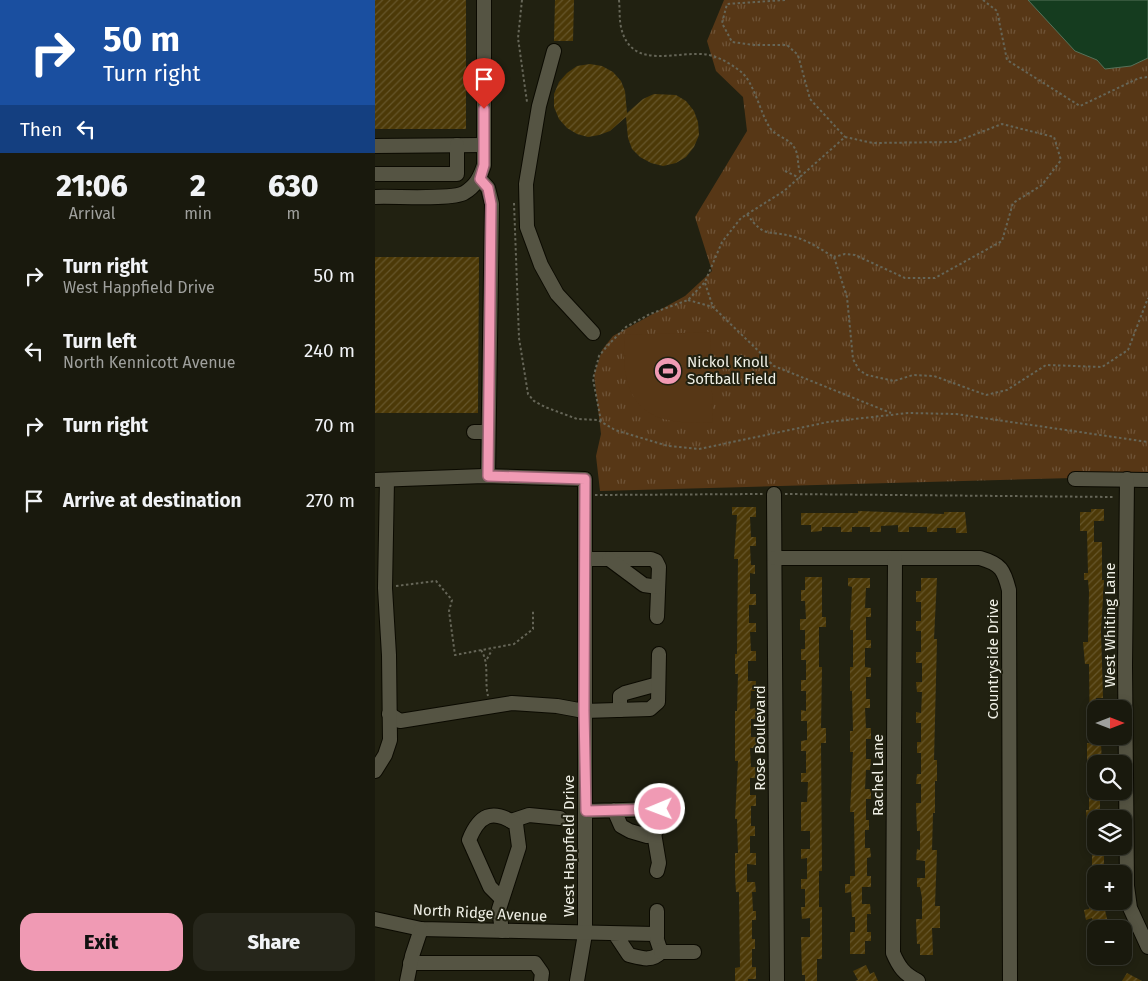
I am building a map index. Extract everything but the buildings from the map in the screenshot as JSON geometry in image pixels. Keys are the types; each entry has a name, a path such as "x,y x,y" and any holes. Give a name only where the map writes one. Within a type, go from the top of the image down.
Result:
{"street":[{"path":"375,196 456,196 471,188 480,179 484,165 485,0"},
{"path":"554,51 542,90 525,184 527,227 541,265 557,294 593,333"},
{"path":"375,174 457,174 457,145"},
{"path":"375,146 484,145"},
{"path":"375,771 385,756 390,740 389,655 381,480 488,476 481,432 491,197 488,188 480,179"},
{"name":"West Happfield Drive","path":"488,476 585,479 585,934 577,981"},
{"path":"1075,479 1148,480"},
{"name":"West Whiting Lane","path":"1127,480 1125,666 1127,886 1130,908 1148,947"},
{"name":"Rose Boulevard","path":"774,494 777,981"},
{"name":"Countryside Drive","path":"775,558 981,558 994,562 1005,573 1009,600 1010,981"},
{"name":"Rachel Lane","path":"895,558 893,953 899,967 917,981"},
{"path":"585,559 651,559 656,561 659,567 657,617"},
{"path":"609,559 644,584 658,587"},
{"path":"389,714 400,722 490,706 524,703 584,711 650,710 658,702 659,654"},
{"path":"620,710 620,696 625,692 658,684"},
{"path":"586,811 614,810 660,809 660,826 647,836 621,826 614,810"},
{"name":"West Happfield Drive","path":"502,899 490,887 469,840 475,826 484,818 495,814 511,821 529,815 560,818"},
{"path":"502,931 499,909 519,847 515,824 511,821"},
{"path":"654,832 659,863 657,871"},
{"path":"657,911 657,938 661,952"},
{"name":"North Ridge Avenue","path":"375,919 421,929 655,934 657,938"},
{"path":"407,981 410,963 421,929"},
{"path":"615,934 629,955 647,959 655,957 661,952 694,952"},
{"path":"410,963 535,962 542,973 541,981"},
{"path":"996,981 1010,981"}],"path":[{"path":"619,0 620,26 624,37 641,54 651,57 708,55 723,60 742,72 770,128 794,146 799,158 798,170 801,177"},
{"path":"785,0 727,4 722,22 732,42 754,45 787,45 798,55 810,99 845,137 873,143 955,142 1002,124 1054,137 1061,160 1042,185 1013,204 1002,241 935,278 905,278 855,255 845,254 834,257"},
{"path":"983,0 997,11 1007,60 1080,106 1139,78 1148,77"},
{"path":"601,422 593,378 599,356 626,327 650,314 688,300 705,282 722,242 747,213 785,191 845,137"},
{"path":"785,171 801,177"},
{"path":"747,213 755,226 763,231 772,235 790,235 805,240 834,257 847,298 853,359 859,370 867,375 894,381 913,375 934,376 986,395 1007,390 1046,365 1103,367 1128,350 1148,298"},
{"path":"705,282 713,307 774,366 891,413"},
{"path":"688,300 713,307"},
{"path":"629,435 668,446 699,449 827,422 891,413 956,414 1148,442"},
{"path":"585,495 774,494 1127,497"},
{"path":"394,586 436,581 451,600 449,611 455,654 514,644 529,635 533,629 533,611"},
{"path":"490,706 485,680 487,659 492,649"},
{"path":"481,650 487,659"}],"green space":[{"path":"724,0 1148,0 1148,476 600,491 596,456 601,434 594,375 602,350 613,336 685,296 712,271 695,217 747,131 743,97 716,71 707,41"},
{"name":"Nickol Knoll Softball Field","path":"710,332 713,423 662,419 645,410 637,402 627,381 624,358 625,335"}],"shaded area":[{"path":"1028,0 1148,0 1148,58 1131,66 1105,69 1097,60 1075,51"}],"place":[{"name":"Nickol Knoll Softball Field","path":"668,371"}],"route":[{"path":"484,109 484,165 480,179 488,188 491,197 488,476 585,479 584,711 586,811 660,809"}]}
